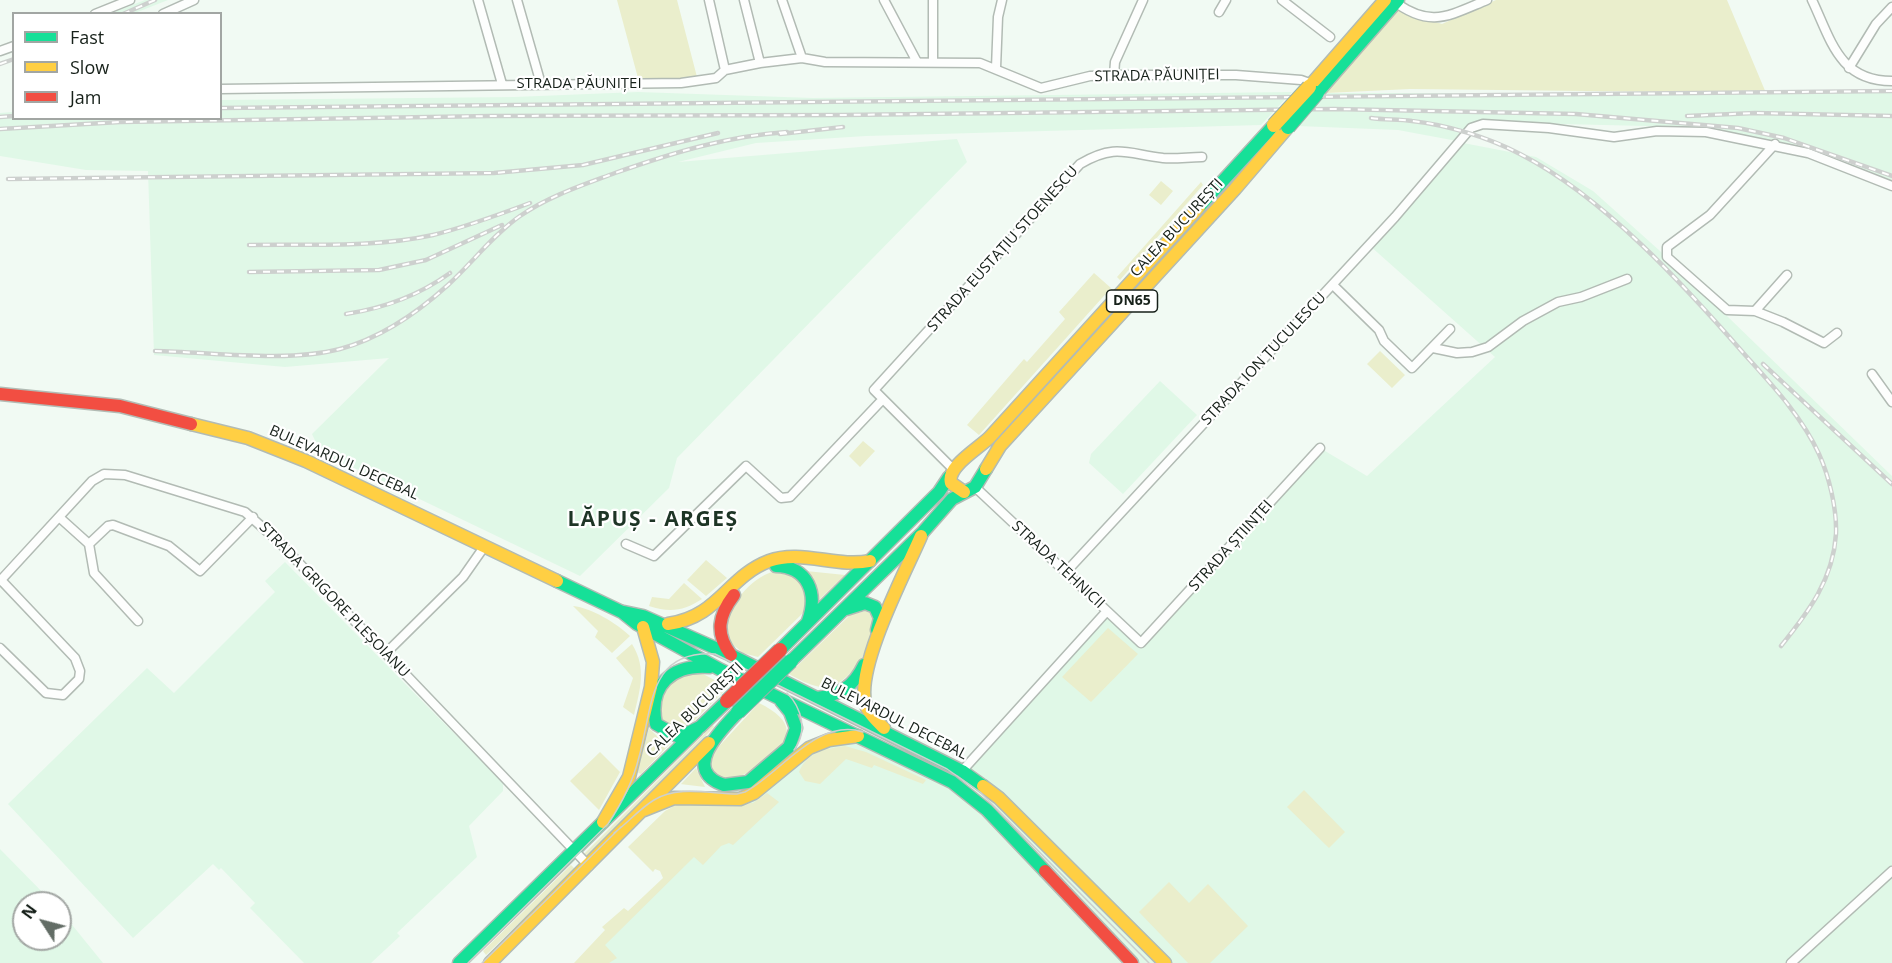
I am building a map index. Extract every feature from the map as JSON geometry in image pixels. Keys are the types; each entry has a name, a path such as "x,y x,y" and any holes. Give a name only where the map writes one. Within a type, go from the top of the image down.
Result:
{"main road":[{"name":"CALEA BUCUREȘTI","path":"490,963 589,866 738,712 923,532 952,499 973,486 1000,446 1245,168 1274,125 1315,88 1392,1"},
{"name":"CALEA BUCUREȘTI","path":"459,963 804,628 939,492 954,469 990,437 1245,168 1288,127 1315,88"},
{"name":"BULEVARDUL DECEBAL","path":"0,394 120,406 228,432 306,461 622,612 643,627 721,670 952,782 974,799 1132,963"},
{"path":"975,467 973,486 955,489 954,469 975,467"},
{"path":"889,733 868,708 864,688 868,669 888,615 923,532"},
{"path":"660,623 686,624 704,615 736,583 767,561 801,558 818,562 858,565 870,561"},
{"path":"731,655 722,643 718,623 724,607 750,579 765,569 778,565 792,566 802,572 809,582 813,606 804,628"},
{"path":"816,698 840,694 860,676 880,624 879,612 870,604 855,605 844,609"},
{"name":"BULEVARDUL DECEBAL","path":"622,612 643,615 731,655 962,771 999,798 1165,963"},
{"path":"603,822 629,777 651,687 653,662 643,627"},
{"path":"700,727 674,737 656,724 655,703 667,677 674,671 697,664 721,670"},
{"path":"712,740 703,760 707,772 713,779 718,783 731,786 748,782 782,754 795,735 796,728 790,712 778,698"},
{"path":"644,810 661,800 675,797 732,800 751,795 809,746 842,736 859,736"}],"street":[{"path":"98,12 114,2 130,0"},
{"path":"167,12 194,0"},
{"path":"478,0 502,84"},
{"path":"517,0 541,84"},
{"path":"709,0 725,70"},
{"path":"744,0 760,63"},
{"path":"782,0 802,58"},
{"path":"884,0 917,62"},
{"path":"933,0 933,61"},
{"path":"996,68 998,17 1002,0"},
{"path":"1114,75 1115,62 1143,0"},
{"path":"1219,12 1226,0"},
{"path":"1282,0 1330,37"},
{"path":"1392,1 1434,20 1442,19 1487,0"},
{"path":"1812,0 1836,51 1849,68 1873,81 1892,81"},
{"path":"1849,68 1876,24 1892,7"},
{"name":"STRADA PĂUNIȚEI","path":"222,89 681,83 716,78 725,70 802,58 825,62 980,63 1041,88 1090,76 1114,75 1236,75 1315,88"},
{"name":"STRADA ION ȚUCULESCU","path":"1066,572 1333,285 1471,128 1484,124 1549,128 1614,137 1657,130 1706,132 1775,144 1848,167 1892,186"},
{"path":"1775,144 1710,215 1667,247 1667,257 1727,310 1755,311 1783,322 1824,343 1837,333"},
{"name":"STRADA EUSTAȚIU STOENESCU","path":"882,400 874,390 1080,164 1094,156 1116,150 1128,150 1163,158 1202,157"},
{"path":"1755,311 1787,275"},
{"path":"1432,348 1457,353 1480,350 1557,302 1581,297 1627,279"},
{"path":"1333,285 1412,368 1450,328"},
{"path":"1872,374 1892,402"},
{"path":"626,544 654,556 746,466 782,498 790,497 882,400 954,469"},
{"name":"STRADA ȘTIINȚEI","path":"1141,643 1320,448"},
{"name":"STRADA GRIGORE PLEȘOIANU","path":"0,648 46,693 63,695 72,689 79,679 80,671 75,658 1,580 92,481 111,473 205,498 253,517 589,866"},
{"name":"STRADA TEHNICII","path":"973,486 1141,643"},
{"path":"59,517 89,544 94,573 138,621"},
{"path":"89,544 108,526 113,525 169,546 200,571 253,517"},
{"path":"386,653 463,577 484,547"},
{"path":"962,771 1107,611"},
{"path":"1791,963 1892,871"}],"shaded area":[{"path":"145,0 168,0 138,12 115,12"},
{"path":"617,0 677,0 697,77 689,80 638,78"},
{"path":"1496,0 1727,0 1766,93 1410,89 1326,93 1398,10 1442,24"},
{"path":"1892,89 1892,180 1803,147 1689,127 1475,122 1458,142 1536,157 1593,191 1660,251 1892,476 1892,963 579,963 740,813 792,758 859,736 952,782 1107,611 1141,642 1320,448 1367,476 1495,357 1369,245 1457,141 1398,130 1298,126 1326,93 1765,93"},
{"path":"638,92 813,98 1292,92 1261,125 866,136 756,143 678,162 957,139 967,162 677,458 669,488 580,576 359,470 322,455 312,434 389,358 285,367 154,355 148,171 86,170 0,156 0,113 12,112 12,120 222,120 222,100 514,97"},
{"path":"1161,181 1173,191 1161,205 1149,195"},
{"path":"1201,182 1203,185 1120,280 1117,277"},
{"path":"1094,273 1111,288 979,435 967,425 1024,359 1027,362 1065,319 1059,312"},
{"path":"1380,351 1405,375 1392,388 1367,364"},
{"path":"1160,381 1197,415 1123,494 1089,463 1091,454"},
{"path":"863,441 875,451 860,467 849,456"},
{"path":"706,560 727,578 706,596 687,580"},
{"path":"285,562 503,783 503,791 469,826 477,857 397,933 400,936 371,963 304,963 250,908 255,903 221,868 219,870 213,864 133,938 8,804 147,668 174,693 275,592 265,581"},
{"path":"780,570 793,576 802,585 806,597 805,611 758,657 743,653 725,638 723,623 739,597 753,583 761,577"},
{"path":"806,571 845,575 819,600"},
{"path":"684,583 702,599 677,610 664,610 649,606 652,597 669,599"},
{"path":"573,606 603,617 630,636 612,653 595,637 598,631"},
{"path":"865,611 874,615 871,638 859,662 842,681 831,686 820,687 789,674 850,615"},
{"path":"1108,628 1138,654 1091,702 1062,677"},
{"path":"632,644 641,670 634,715 623,707 633,678 616,658"},
{"path":"684,671 703,674 728,687 694,721 676,729 663,724 660,706 666,688"},
{"path":"759,703 779,716 785,723 787,730 782,745 749,772 731,779 717,776 711,755"},
{"path":"713,725 714,727 587,858 584,854"},
{"path":"649,728 658,737 671,743 641,774 637,772"},
{"path":"845,746 866,752 926,780 923,784 874,765 872,768 846,759 820,784 805,781 799,772 807,760 824,750"},
{"path":"600,752 620,772 599,810 570,781"},
{"path":"696,768 705,787 680,784 681,784"},
{"path":"1304,790 1345,832 1329,848 1287,807"},
{"path":"767,793 779,802 733,845 729,843 721,846 703,865 694,857 605,945 617,958 609,963 574,963 605,930 602,927 624,908 628,911 663,878 660,871 655,869 653,872 628,847 665,811 676,805 753,803"},
{"path":"0,849 41,891 12,891 12,951 72,951 72,925 103,963 0,963"},
{"path":"571,865 575,869 486,955 483,951"},
{"path":"1169,882 1189,903 1208,884 1248,926 1210,963 1188,963 1139,912"}],"tram line":[{"path":"468,963 608,824 634,775 651,702 665,672 676,662 693,655 715,654 947,769 980,792 1149,963"},
{"path":"787,693 796,706 802,728 794,750"},
{"path":"614,833 663,795 695,791 737,794 745,792 815,740 830,733 846,730 863,732"},
{"path":"482,963 621,827"}],"railway":[{"path":"128,12 155,0"},
{"path":"0,64 12,60"},
{"path":"222,108 1892,91"},
{"path":"0,129 120,122 491,116 843,115 1334,109 1576,114 1738,128 1784,138 1892,176"},
{"path":"1687,116 1755,113 1892,116"},
{"path":"0,117 12,116"},
{"path":"1371,118 1407,120 1467,133 1508,148 1551,172 1582,194 1641,244 1696,301 1786,402 1812,440 1823,463 1834,504 1836,534 1834,551 1825,580 1810,607 1781,646"},
{"path":"780,134 843,127"},
{"path":"155,351 272,356 319,353 355,344 384,331 424,305 448,285 510,223 543,203 615,173 679,152 721,141 787,132"},
{"path":"8,179 494,173 583,165 718,133"},
{"path":"249,245 341,245 411,239 458,228 530,203"},
{"path":"249,272 379,270 426,260 502,225"},
{"path":"346,314 401,300 450,273"},
{"path":"1763,364 1892,484"}],"traffic: fast":[{"path":"1317,93 1398,0"},
{"path":"1288,127 1317,93"},
{"path":"1199,207 1274,125"},
{"path":"791,661 923,532 952,499 975,487 986,469"},
{"path":"780,650 939,492 949,477"},
{"path":"776,566 796,571 808,583 812,601 808,621"},
{"path":"557,581 622,612 637,624 721,670 952,782 987,810 1045,871"},
{"path":"846,609 865,603 875,607 880,618 877,630"},
{"path":"624,612 643,616 731,655 962,771 983,786"},
{"path":"738,712 791,661"},
{"path":"817,698 833,695 851,684 864,665"},
{"path":"710,667 684,669 674,673 666,680 656,698 654,710 656,724 679,737 700,727 727,701"},
{"path":"738,712 714,739 705,760 705,770 711,778 724,785 748,782 789,747 796,728 790,712 781,701"},
{"path":"459,963 697,730"}],"traffic: slow":[{"path":"1309,87 1385,0"},
{"path":"1274,125 1309,87"},
{"path":"986,469 1000,446 1235,189 1288,127"},
{"path":"964,492 951,483 953,471 964,458 990,437 1199,207"},
{"path":"191,424 248,438 306,461 557,581"},
{"path":"884,728 866,706 864,685 868,665 884,619 921,536"},
{"path":"668,624 685,620 699,613 755,568 769,561 794,557 857,563 870,561"},
{"path":"603,822 629,777 651,687 653,662 643,627"},
{"path":"644,810 674,798 740,799 754,793 809,748 829,740 858,736"},
{"path":"490,963 709,743"},
{"path":"983,786 999,798 1165,963"}],"traffic: jam":[{"path":"0,394 120,406 191,424"},
{"path":"731,655 722,639 720,625 725,610 734,595"},
{"path":"727,701 780,650"},
{"path":"1045,871 1132,963"}],"district":[{"name":"LĂPUȘ - ARGEȘ","path":"653,520"}]}
